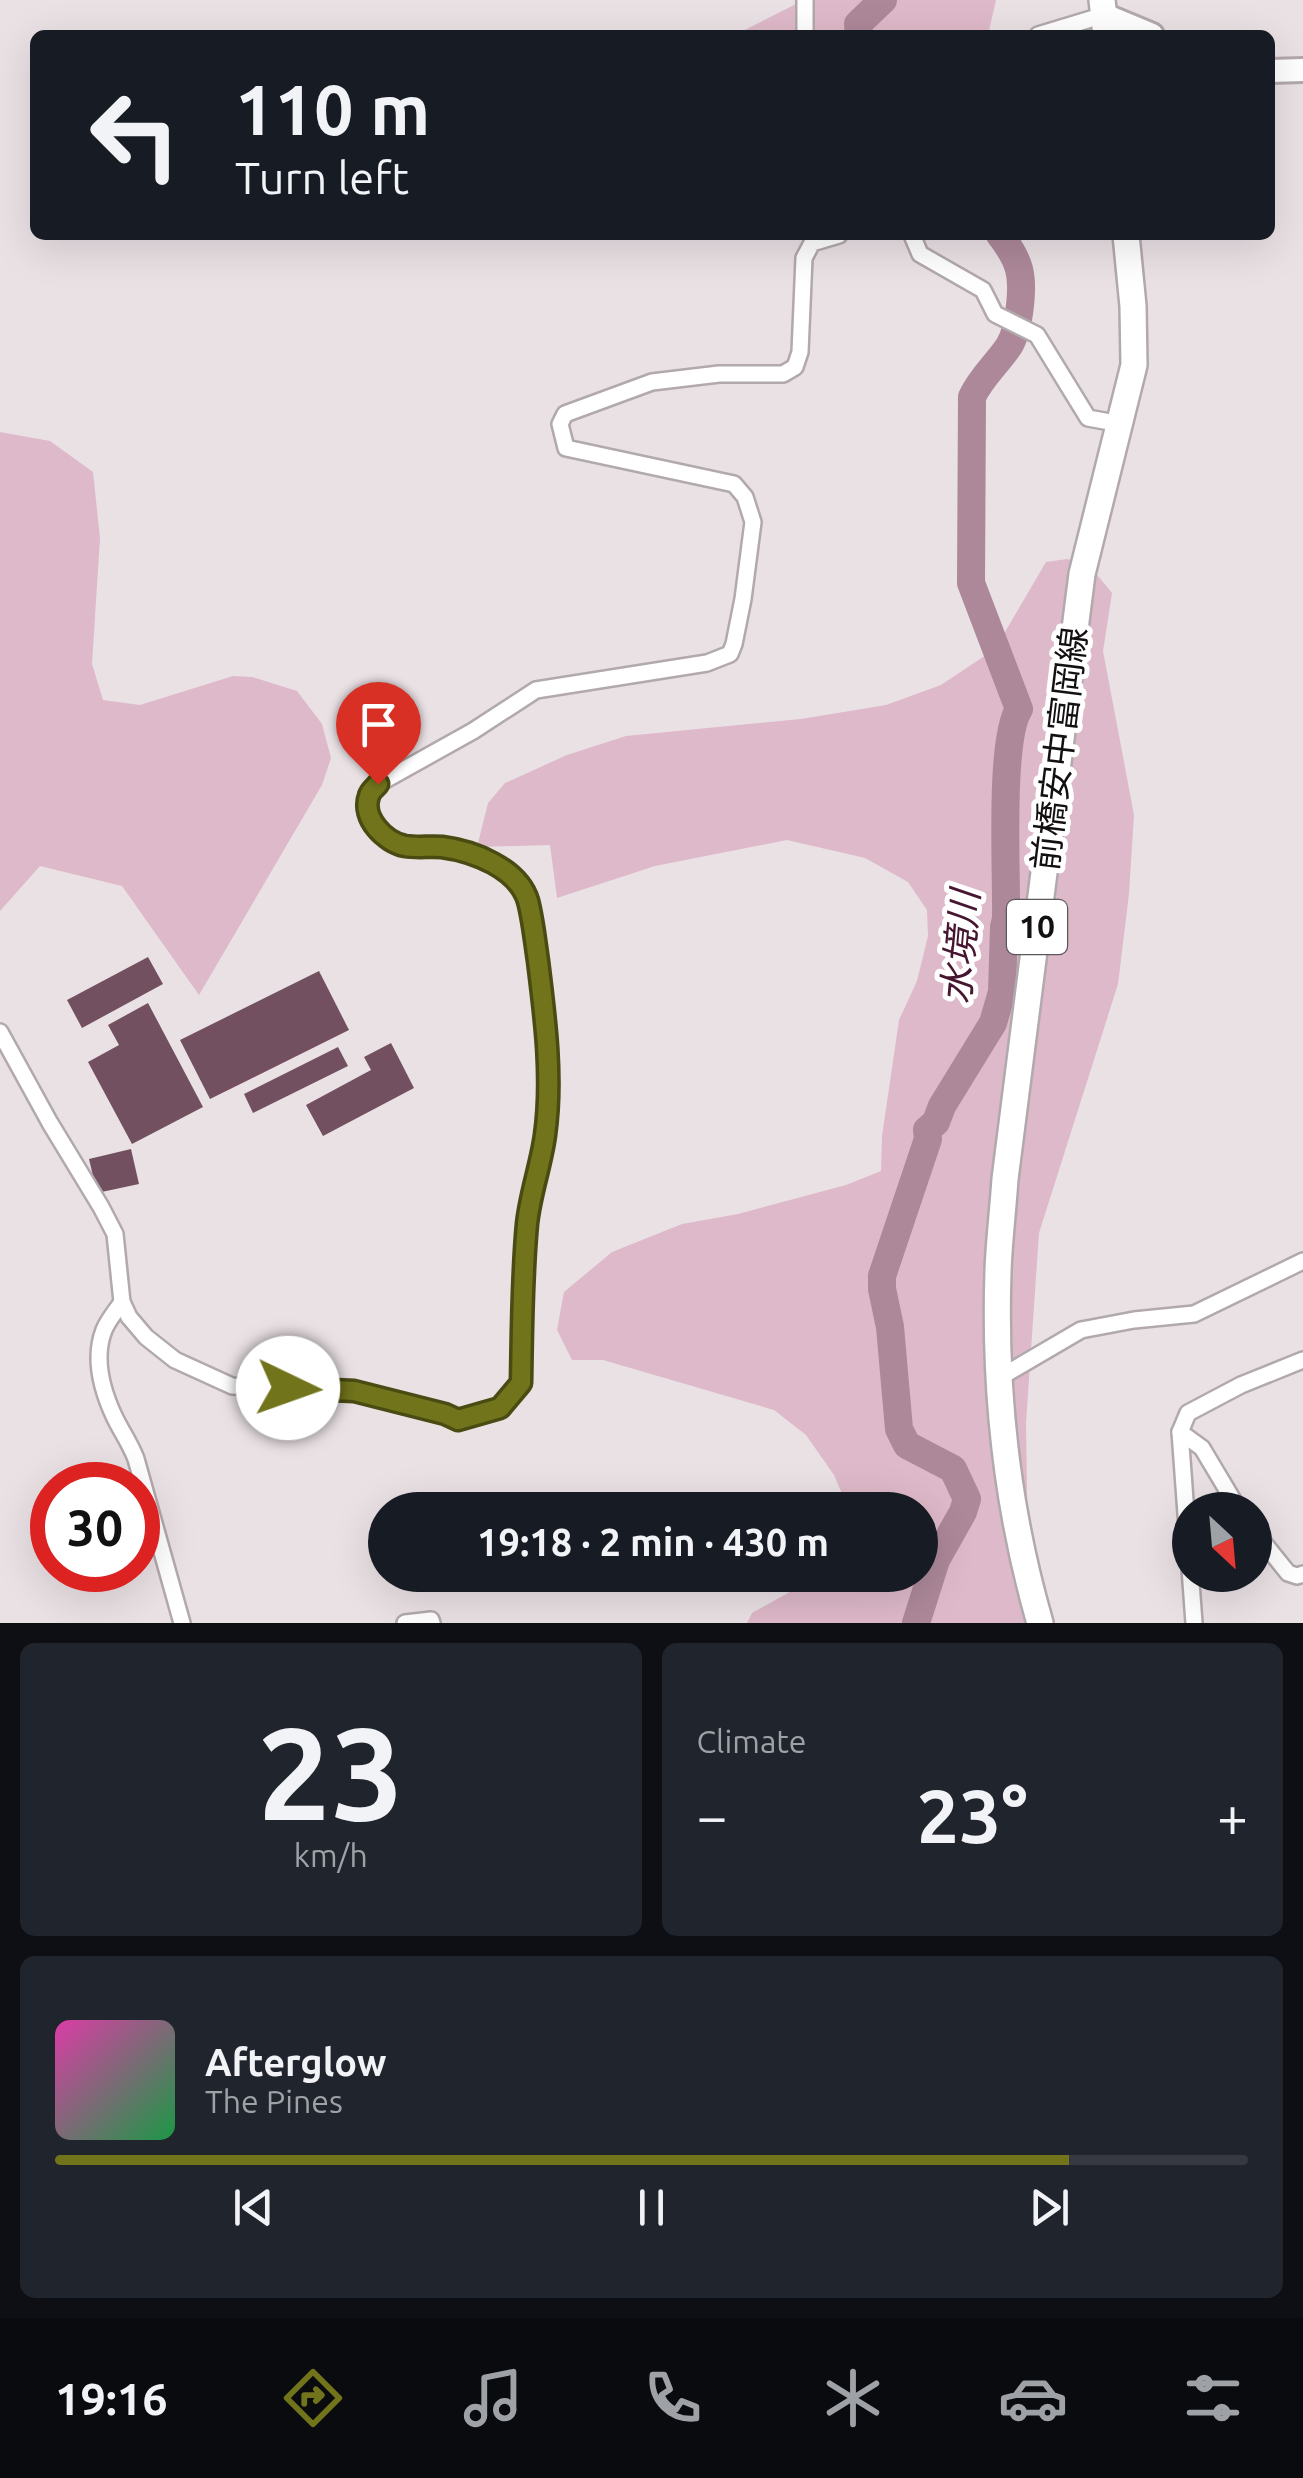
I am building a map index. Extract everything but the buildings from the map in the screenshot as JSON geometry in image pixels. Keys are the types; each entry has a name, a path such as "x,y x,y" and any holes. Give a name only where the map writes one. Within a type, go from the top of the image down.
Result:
{"main road":[{"name":"前橋安中富岡線","path":"1040,1623 1012,1506 999,1378 998,1271 1005,1179 1082,574 1134,366 1126,240"}],"street":[{"path":"805,0 805,30"},
{"path":"1056,30 1104,17 1139,30"},
{"path":"1275,71 1303,70"},
{"path":"0,1032 115,1234 122,1302 128,1317 175,1360 232,1386 354,1391 458,1420 500,1408 521,1383 528,1220 545,1135 548,1095 544,1002 526,896 502,869 472,853 443,847 402,846 382,835 369,816 368,796 378,784 473,731 536,690 707,663 730,654 744,599 753,522 745,497 734,484 566,448 560,424 565,414 652,382 719,374 783,374 795,367 800,352 804,258 812,243 822,240"},
{"path":"914,240 920,254 983,290 994,314 1037,335 1088,418 1121,424"},
{"path":"999,1378 1081,1330 1194,1314 1303,1261"},
{"path":"122,1302 104,1330 100,1380 116,1420 129,1440 182,1623"},
{"path":"1194,1623 1180,1432 1188,1413 1241,1385 1303,1360"},
{"path":"1180,1432 1202,1448 1228,1492"},
{"path":"1272,1553 1288,1573 1303,1574"},
{"path":"405,1623 432,1623"}],"shaded area":[{"path":"798,0 996,0 989,30 745,30"},
{"path":"0,432 50,441 93,472 100,538 92,664 103,700 140,705 233,676 252,677 297,691 322,724 331,758 322,785 199,995 122,886 40,866 0,911"},
{"path":"1067,559 1090,566 1112,593 1103,651 1134,815 1118,984 1039,1233 1026,1423 1029,1623 747,1623 752,1613 790,1592 938,1592 938,1492 841,1492 806,1435 774,1410 603,1360 572,1360 557,1330 564,1292 612,1252 682,1224 738,1214 846,1185 881,1171 882,1136 899,1020 917,981 928,936 927,910 908,882 865,858 787,840 655,866 557,898 550,845 477,847 488,803 505,783 567,755 626,736 801,719 886,705 941,685 995,649 1046,562"}],"waterway":[{"name":"水境川","path":"859,30 858,24 883,0"},
{"name":"水境川","path":"916,1623 936,1560 967,1499 953,1469 907,1445 899,1429 882,1276 928,1139 927,1130 936,1122 993,1023 1002,992 1006,778 1019,709 971,583 972,397 1013,339 1021,297 1018,265 1003,240"}],"route":[{"path":"288,1388 354,1391 458,1420 500,1408 521,1383 528,1220 545,1135 548,1095 544,1002 531,914 518,883 472,853 443,847 402,846 382,835 369,816 368,796 378,784"}]}
